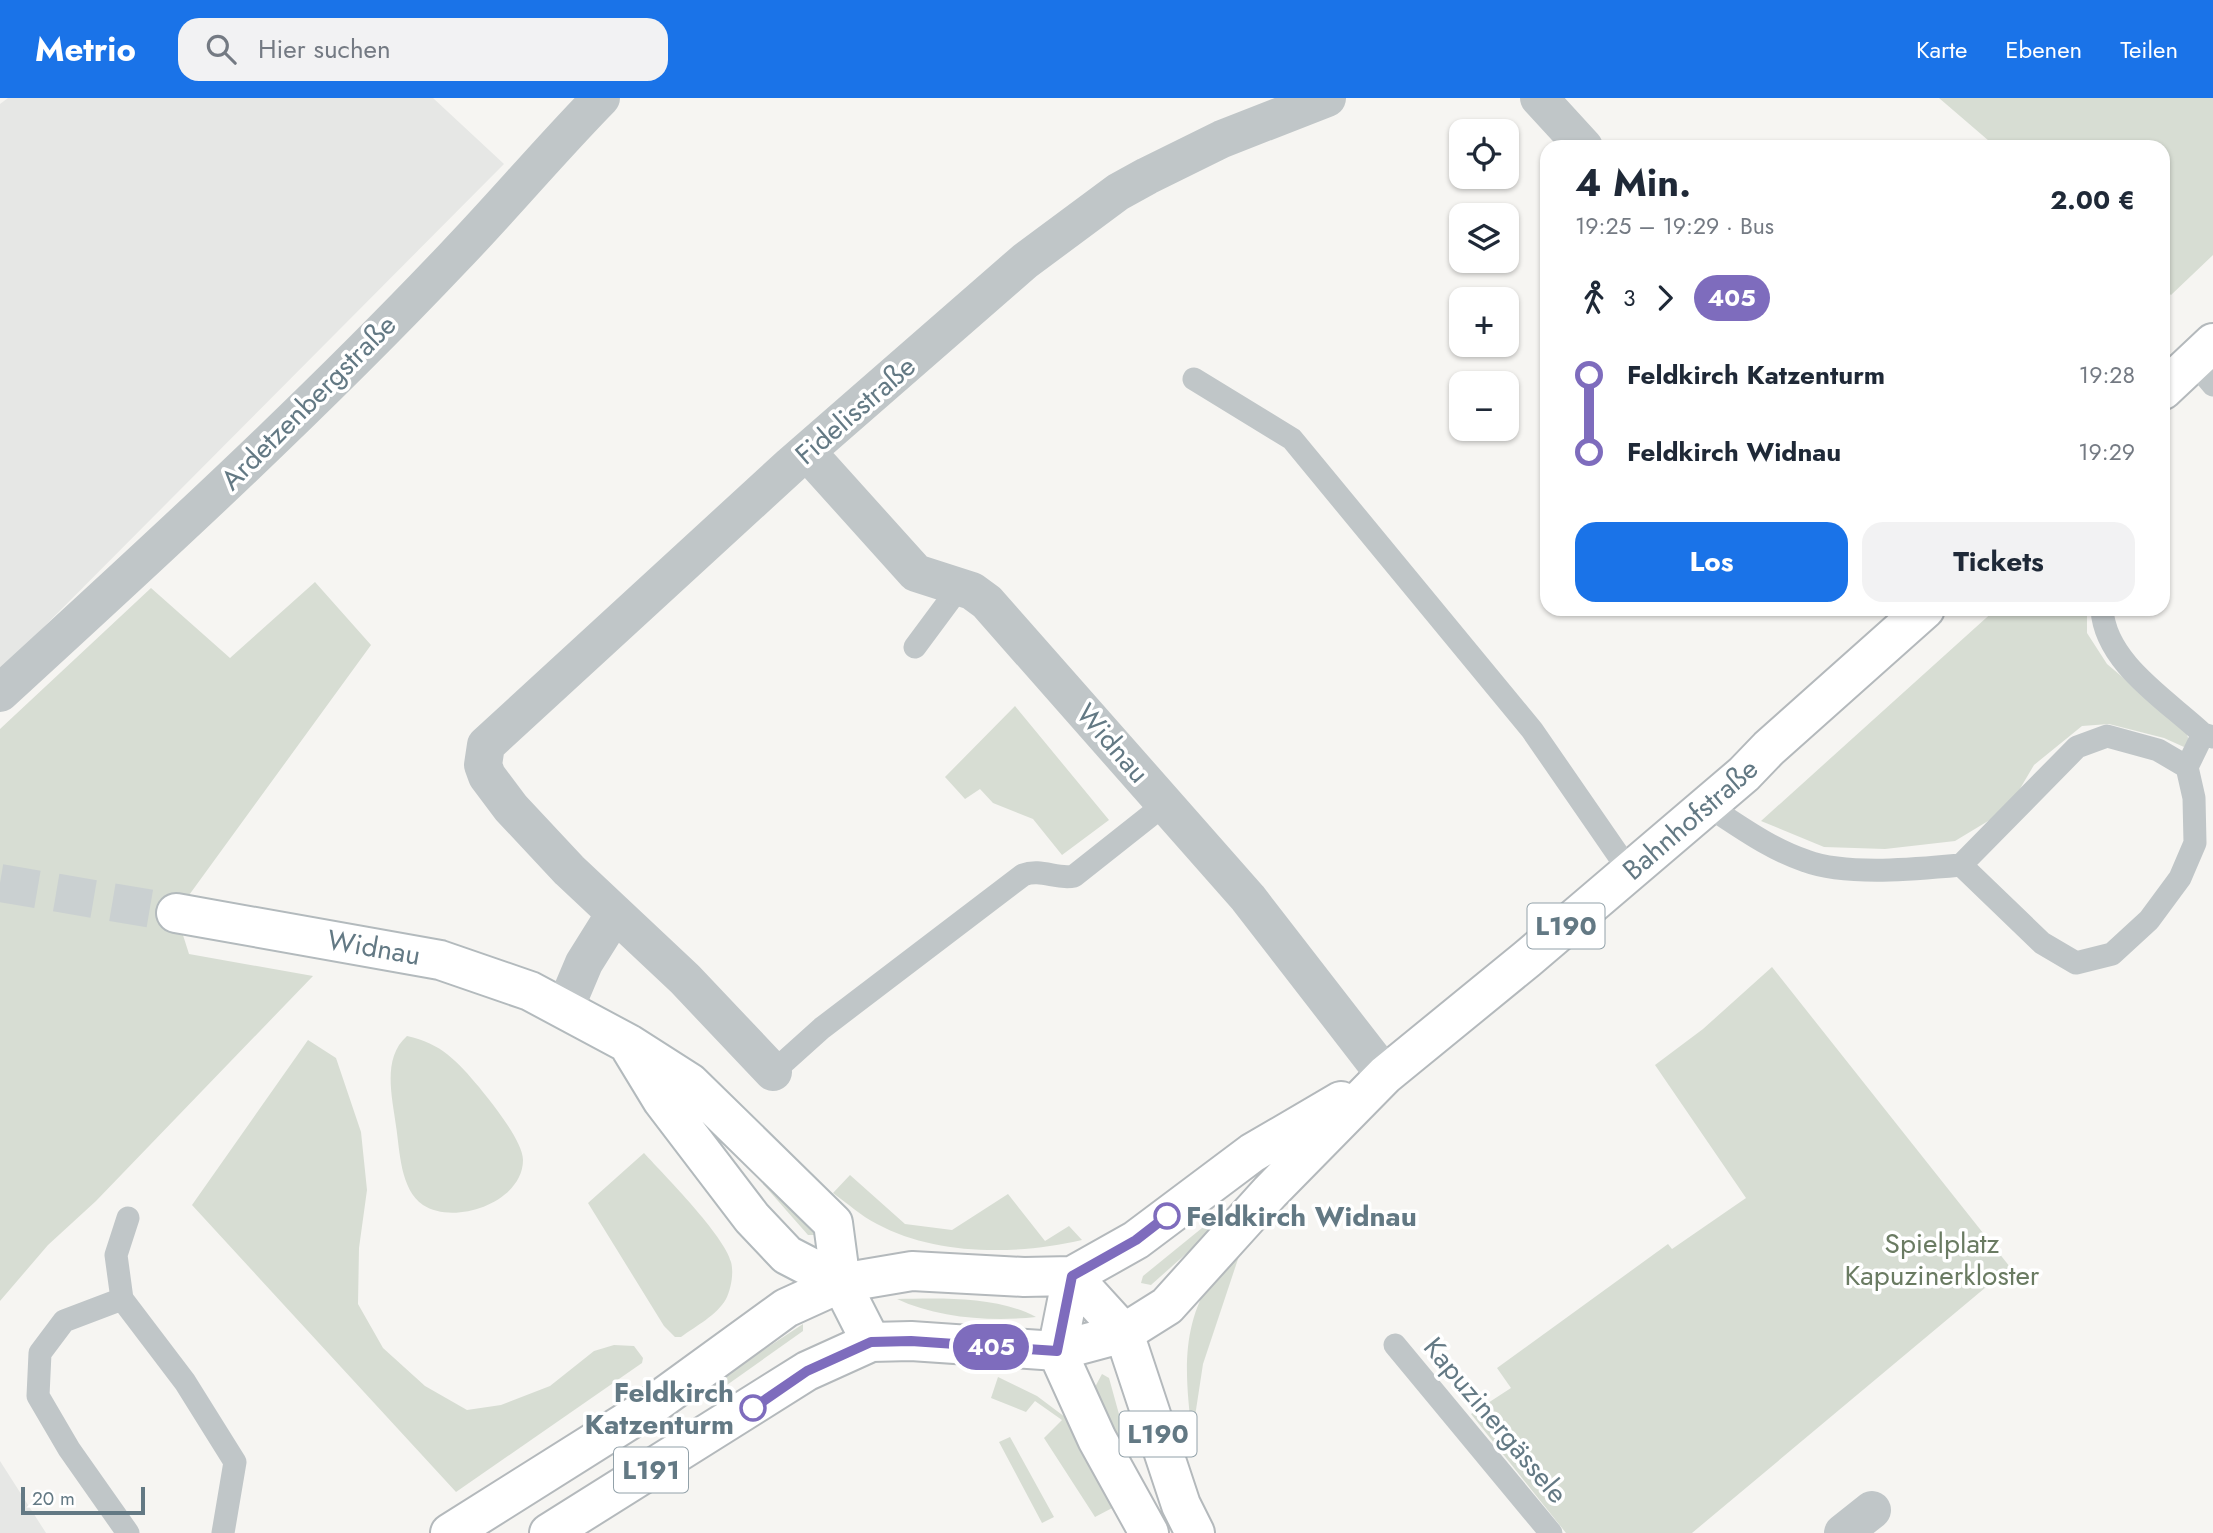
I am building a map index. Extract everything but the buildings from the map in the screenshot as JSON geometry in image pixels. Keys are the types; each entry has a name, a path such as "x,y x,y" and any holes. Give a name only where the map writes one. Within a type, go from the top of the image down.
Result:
{"main road":[{"path":"2170,386 2206,363"},
{"name":"Bahnhofstraße","path":"1124,1333 1167,1306 1270,1192 1385,1075 1707,806 1917,616"},
{"name":"Widnau","path":"176,913 440,960 530,991 629,1044 690,1083 814,1201 833,1223 841,1283 871,1342"},
{"path":"629,1044 662,1100 752,1218 787,1255 841,1283"},
{"name":"Bahnhofstraße","path":"1072,1276 1136,1240 1252,1153 1385,1075"},
{"name":"L191","path":"450,1533 647,1409 786,1308 841,1283 912,1271 1024,1277 1072,1276"},
{"path":"1057,1351 1072,1276"},
{"name":"L190","path":"1072,1276 1124,1333 1181,1505 1195,1533"},
{"name":"L191","path":"550,1533 807,1371 871,1342 911,1341 1057,1351 1124,1333"},
{"name":"L190","path":"1057,1351 1097,1439 1149,1533"}],"street":[{"name":"Ardetzenbergstraße","path":"0,692 195,515 454,257 525,176 601,98"},
{"name":"Fidelisstraße","path":"614,915 511,808 487,776 483,765 486,745 807,452 1025,261 1099,205 1137,181 1222,139 1327,98"},
{"path":"1539,98 1578,140"},
{"name":"Widnau","path":"807,452 916,573 958,589 972,591 988,601 1248,898 1385,1075"},
{"path":"565,1008 584,963 614,915 685,978 773,1072"}],"lane":[{"path":"1194,379 1292,439 1532,730 1630,872"},
{"path":"915,647 958,589"},
{"path":"1961,865 2042,943 2076,962 2112,954 2157,910 2180,878 2194,843 2194,798 2188,768 2208,736 2126,665 2103,623 2102,616"},
{"path":"1707,806 1767,845 1808,863 1908,870 1961,865 2077,747 2107,736 2158,750 2188,768"},
{"path":"773,1072 822,1028 1023,875 1040,872 1062,877 1074,876 1165,804"},
{"path":"128,1218 116,1255 122,1298 185,1382 235,1462 223,1533"},
{"path":"122,1298 64,1321 40,1353 38,1396 69,1449 128,1533"},
{"name":"Kapuzinergässele","path":"1395,1345 1551,1533"}],"shaded area":[{"path":"8,98 433,98 504,164 0,671 0,104"},
{"path":"0,1461 46,1533 0,1533"}],"green space":[{"path":"1939,98 2213,98 2213,255 2170,294 2170,140 1988,140"},
{"path":"315,582 371,645 176,913 189,954 313,976 96,1201 48,1245 0,1301 0,729 151,588 230,658"},
{"path":"1988,616 2087,616 2087,633 2107,664 2186,731 2189,741 2184,747 2164,738 2109,724 2082,726 2034,765 2008,809 1955,841 1885,849 1824,847 1761,821"},
{"path":"1015,706 1109,820 1062,855 1033,819 993,803 980,789 965,799 945,777"},
{"name":"Spielplatz Kapuzinerkloster","path":"1772,967 2010,1267 1692,1533 1566,1533 1471,1414 1511,1388 1497,1368 1668,1244 1672,1249 1746,1198 1655,1065 1703,1029"},
{"path":"407,1036 430,1043 456,1062 491,1102 518,1143 523,1160 520,1175 512,1188 485,1206 452,1213 436,1211 415,1198 405,1180 393,1102 391,1066 399,1045"},
{"path":"308,1040 336,1058 361,1132 367,1190 359,1248 358,1304 383,1348 425,1386 467,1410 501,1405 550,1386 594,1351 614,1345 634,1346 643,1358 642,1363 456,1492 192,1205"},
{"path":"704,1117 816,1227 815,1235 808,1235"},
{"path":"644,1153 706,1222 731,1262 729,1291 722,1305 681,1337 675,1337 664,1326 588,1203"},
{"path":"850,1175 905,1224 952,1230 1008,1194 1045,1241 1069,1226 1082,1240 1005,1250 978,1250 925,1242 877,1224 833,1193"},
{"path":"1218,1215 1225,1219 1151,1285 1141,1283 1143,1276"},
{"path":"1244,1241 1203,1364 1192,1436 1187,1355 1194,1317 1212,1278"},
{"path":"897,1299 986,1302 1021,1310 1036,1317 965,1317 929,1311"},
{"path":"803,1324 803,1331 717,1392 710,1385"},
{"path":"1102,1374 1109,1378 1135,1472 1115,1437 1095,1387"},
{"path":"998,1377 1037,1396 1065,1417 1116,1506 1095,1517 1044,1438 1062,1420 1035,1401 1026,1412 991,1398"},
{"path":"1010,1437 1054,1517 1042,1523 999,1442"}],"tunnel":[{"path":"0,883 176,913"}],"bus line":[{"name":"405","path":"753,1408 807,1371 871,1342 911,1341 1057,1351 1072,1276 1136,1240 1167,1216"}],"place":[{"name":"Feldkirch Widnau","path":"1167,1216"},
{"name":"Feldkirch Katzenturm","path":"753,1408"}]}
